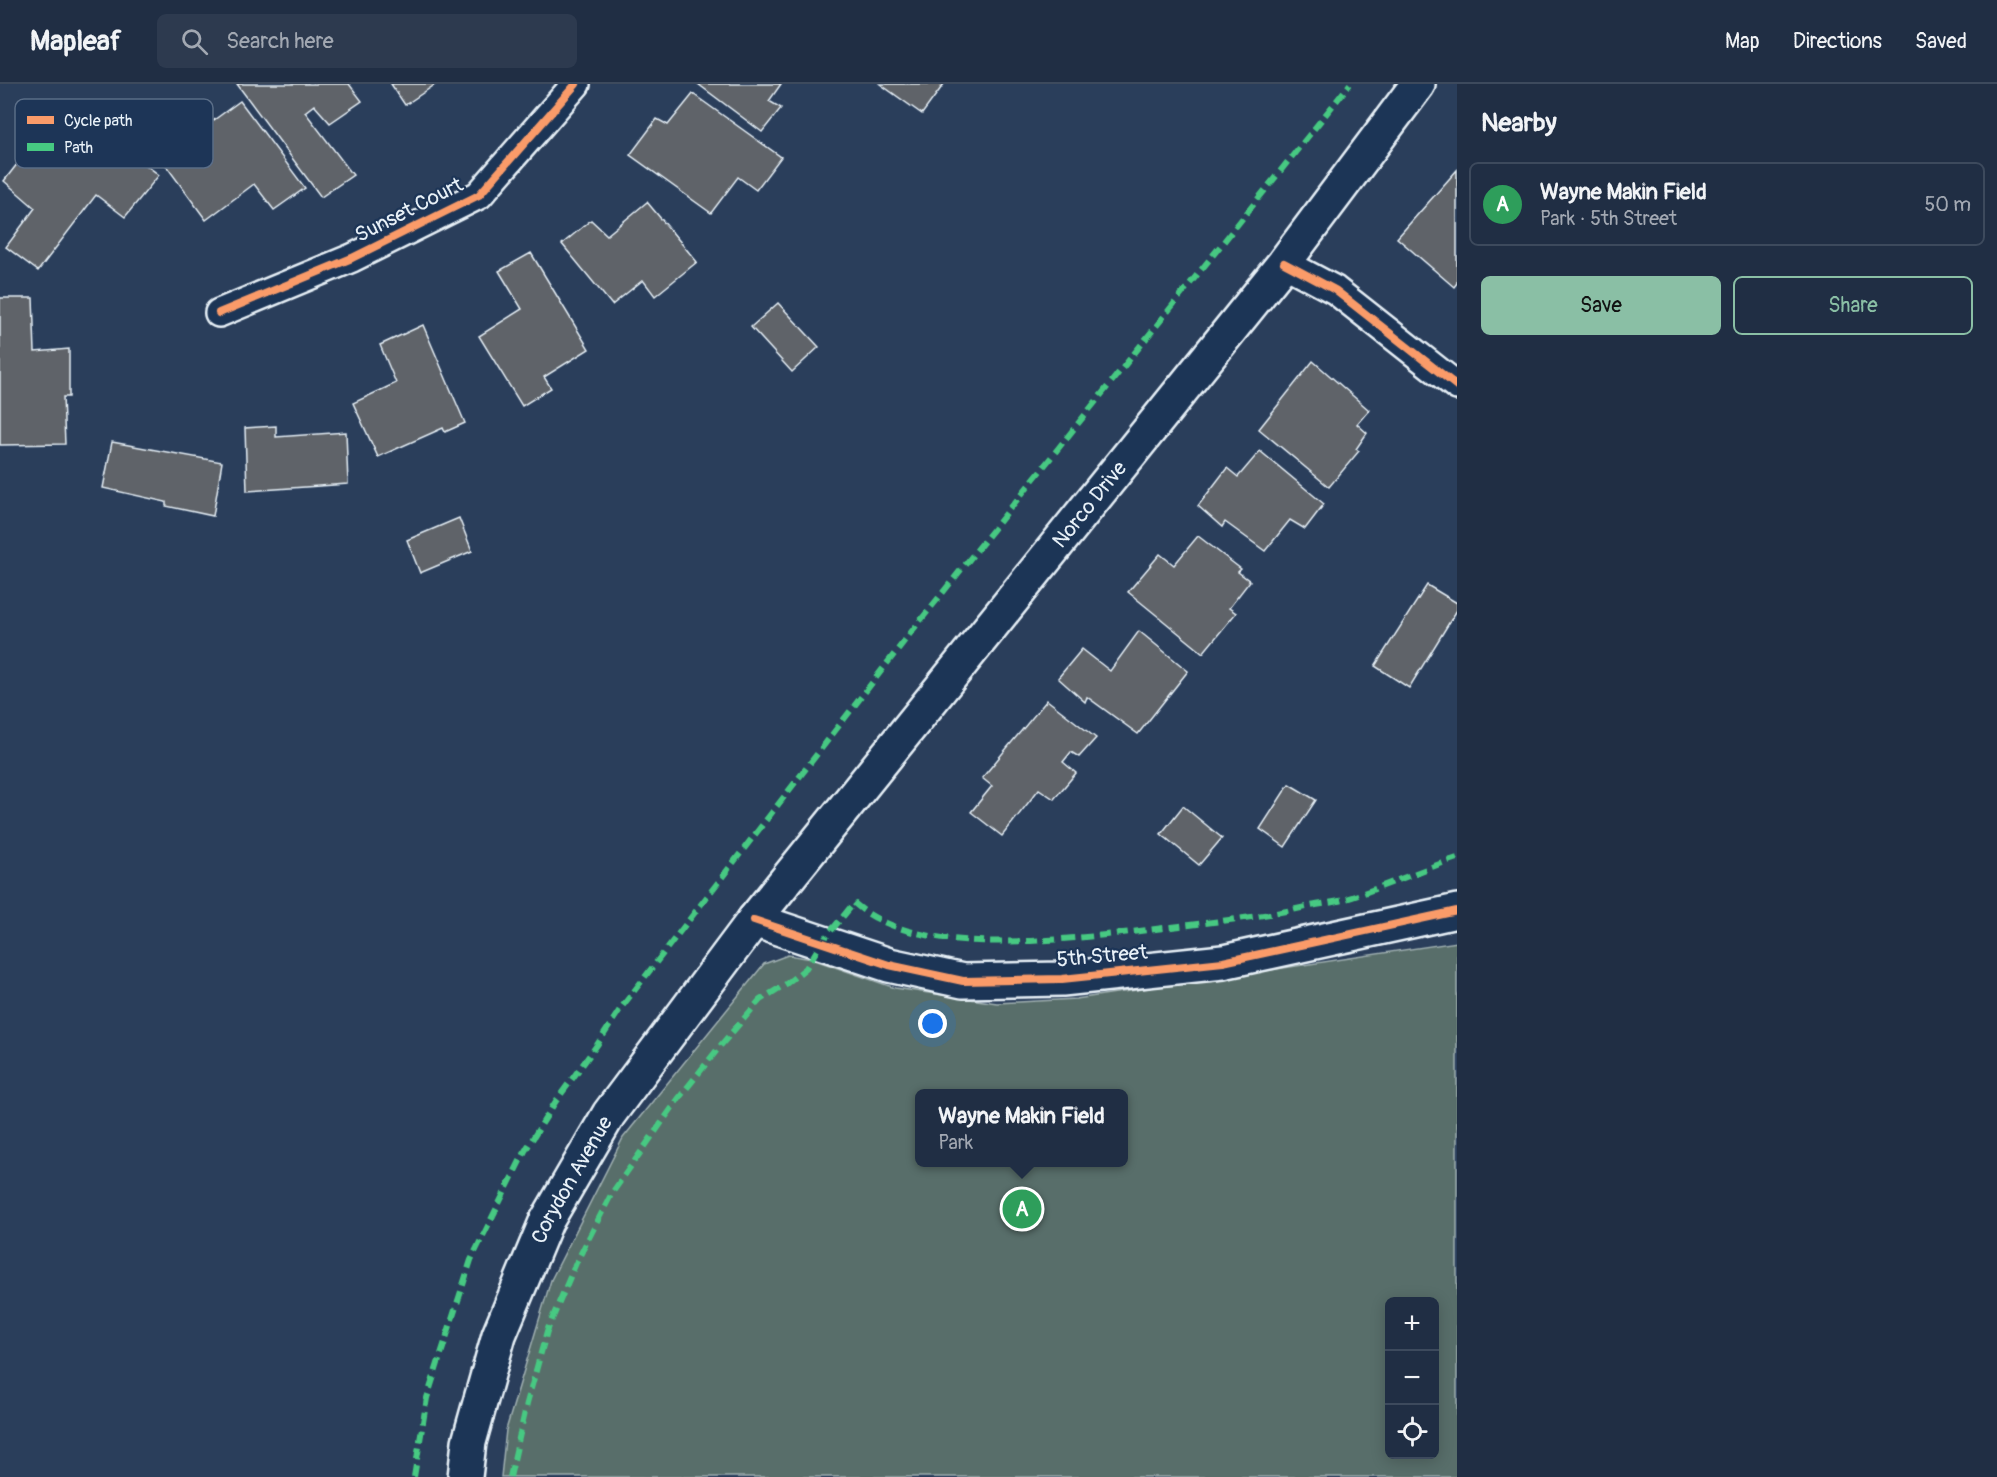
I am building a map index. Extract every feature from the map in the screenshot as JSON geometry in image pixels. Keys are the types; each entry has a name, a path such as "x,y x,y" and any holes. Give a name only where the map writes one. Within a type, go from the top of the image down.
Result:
{"main road":[{"name":"Norco Drive","path":"754,920 1284,263 1418,84"},
{"name":"5th Street","path":"754,920 889,964 963,981 1062,979 1223,962 1457,911"},
{"name":"Corydon Avenue","path":"465,1477 469,1442 499,1335 546,1222 609,1114 754,920"}],"street":[{"name":"Sunset Court","path":"219,313 352,258 479,195 576,84"},
{"path":"1284,263 1335,290 1457,386"}],"green space":[{"path":"1457,942 1457,1477 501,1477 506,1430 551,1280 623,1138 764,964 788,955 812,959 895,988 997,1003 1076,999"}],"building":[{"path":"237,84 349,84 362,101 330,123 314,105 305,112 353,175 321,197"},
{"path":"391,84 436,84 405,105"},
{"path":"698,84 781,84 769,101 781,108 762,132"},
{"path":"880,84 944,84 922,114"},
{"path":"693,94 781,157 756,190 738,177 711,213 630,155 657,119 668,125"},
{"path":"240,101 305,188 274,210 254,184 206,220 168,168 213,168 213,121"},
{"path":"15,167 150,168 159,175 125,217 96,195 38,271 6,247 35,208 4,181"},
{"path":"1457,170 1457,283 1454,287 1397,238"},
{"path":"647,202 697,262 655,296 643,280 612,305 562,244 591,220 607,235"},
{"path":"531,253 589,349 544,377 551,388 522,406 479,336 522,309 499,271"},
{"path":"0,298 33,298 35,352 69,349 69,397 63,397 65,444 0,445"},
{"path":"778,303 819,347 792,372 751,327"},
{"path":"423,325 465,423 445,432 443,428 378,457 353,403 396,383 380,345"},
{"path":"1313,361 1369,410 1357,424 1367,433 1356,449 1359,451 1329,487 1259,429"},
{"path":"276,426 276,437 346,432 348,484 247,491 245,428"},
{"path":"112,442 222,462 213,516 166,506 166,502 103,488"},
{"path":"1260,451 1324,504 1305,529 1290,520 1265,551 1225,522 1222,527 1198,506 1227,468 1238,477"},
{"path":"459,518 472,551 420,573 407,540"},
{"path":"1198,536 1241,569 1238,572 1250,581 1229,608 1236,613 1203,653 1128,592 1160,554 1174,565"},
{"path":"1427,585 1457,603 1457,610 1409,688 1375,666"},
{"path":"1139,631 1188,671 1138,734 1087,697 1085,702 1058,678 1082,649 1110,671"},
{"path":"1047,700 1096,738 1079,757 1071,752 1063,762 1076,773 1054,799 1039,789 1002,836 971,812 992,786 982,778"},
{"path":"1289,784 1316,800 1285,847 1260,829"},
{"path":"1183,806 1222,838 1199,865 1161,834"}],"marked path":[{"path":"414,1477 427,1398 471,1260 525,1151 556,1101 621,1008 912,631 1350,84"},
{"path":"510,1477 547,1331 576,1263 612,1193 679,1098 721,1045 760,1000 806,968 822,942 854,903 884,922 922,934 965,940 1010,942 1057,939 1228,920 1336,902 1457,858"}],"cycle path":[{"path":"219,313 352,258 479,195 576,84"},
{"path":"1284,263 1335,290 1457,386"},
{"path":"754,920 889,965 963,981 1062,979 1223,962 1457,911"}],"place":[{"name":"Wayne Makin Field","path":"1022,1209"}]}
